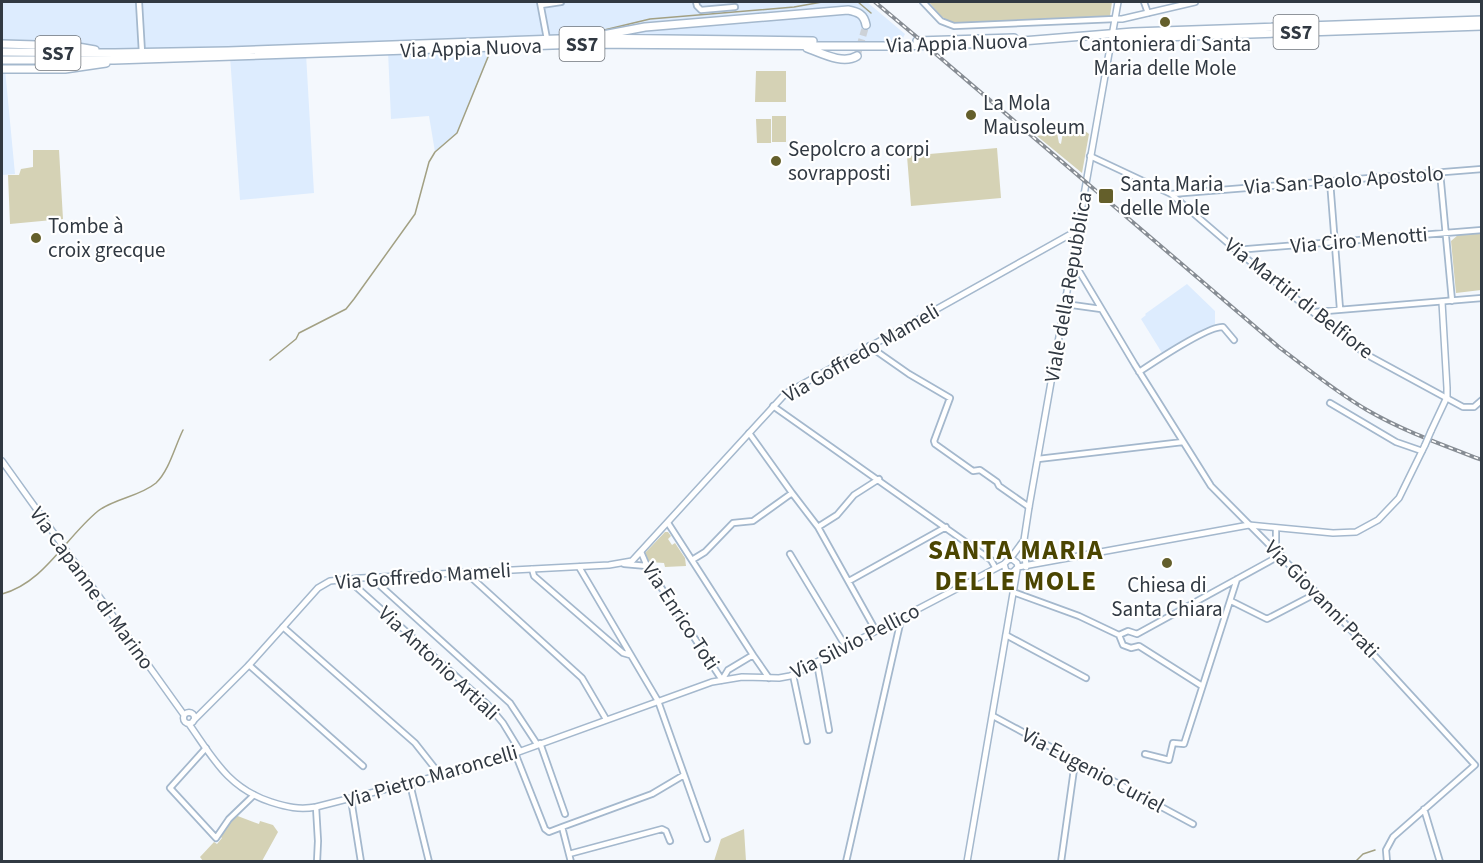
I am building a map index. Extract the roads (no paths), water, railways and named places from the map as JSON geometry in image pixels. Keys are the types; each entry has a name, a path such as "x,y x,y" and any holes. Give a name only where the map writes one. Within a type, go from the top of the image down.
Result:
{"main road":[{"path":"586,38 645,27 848,10 858,11 865,19 866,25"},
{"name":"Via Appia Nuova","path":"2,60 582,44 801,46 976,44 1133,32 1482,20"},
{"name":"Via Appia Nuova","path":"1111,34 1132,38 1482,26"},
{"name":"Via Appia Nuova","path":"2,52 115,57 142,53 586,38 899,42 998,38 1049,39"},
{"path":"2,44 72,46 115,57"},
{"path":"801,46 844,59 853,59 858,56"},
{"path":"2,69 65,69 99,65 115,57"}],"street":[{"path":"140,2 142,53"},
{"path":"547,39 541,3 561,2"},
{"path":"696,2 701,10 735,7"},
{"path":"923,2 941,21 950,26 1122,19 1195,2"},
{"name":"Viale della Repubblica","path":"1024,540 1118,2"},
{"path":"1144,2 1148,13"},
{"path":"1111,34 1122,19"},
{"name":"Via Martiri di Belfiore","path":"1090,156 1171,194 1236,250 1371,357 1467,408 1474,407 1482,400"},
{"name":"Via San Paolo Apostolo","path":"1171,194 1482,169"},
{"path":"1440,172 1452,301"},
{"path":"1330,181 1340,309"},
{"name":"Via Goffredo Mameli","path":"624,564 632,561 641,552 773,406 790,391 1078,230"},
{"name":"Via Ciro Menotti","path":"1236,250 1482,230"},
{"name":"Via Giovanni Prati","path":"1073,261 1211,486 1317,593 1475,765 1391,839 1386,850 1387,861"},
{"path":"1314,312 1482,298"},
{"path":"1008,572 1012,573 1018,568 1249,525 1345,534 1367,527 1389,510 1399,498 1447,397 1442,302"},
{"path":"1065,304 1101,309"},
{"path":"1139,372 1216,327 1223,327 1233,340"},
{"path":"869,346 909,374 950,398 934,441 935,444 973,471 980,470 1029,507"},
{"path":"1330,403 1396,442 1423,448"},
{"path":"773,406 946,526 991,560 995,567"},
{"path":"749,433 818,527 876,631"},
{"path":"1038,459 1183,442"},
{"name":"Via Capanne di Marino","path":"2,461 57,541 184,715"},
{"path":"818,527 837,515 854,495 879,479"},
{"path":"692,560 705,552 733,523 753,520 792,493"},
{"path":"668,523 769,678"},
{"path":"849,581 946,526"},
{"path":"1276,528 1276,550"},
{"path":"1024,540 1026,567"},
{"path":"1013,590 1004,564 1024,540"},
{"name":"Via Enrico Toti","path":"641,552 647,566 722,680"},
{"path":"790,554 846,647"},
{"path":"1119,635 1128,631 1137,634 1281,555"},
{"path":"967,861 1018,568 1016,561 1010,559"},
{"name":"Via Goffredo Mameli","path":"191,722 249,665 321,585 330,581 624,564 647,566"},
{"name":"Via Silvio Pellico","path":"769,678 794,675 1004,564"},
{"path":"579,567 658,701 706,839"},
{"path":"532,569 534,576 624,654 630,655"},
{"path":"471,572 472,579 582,678 606,719"},
{"path":"374,577 375,581 510,703 538,744 565,814"},
{"path":"1145,754 1169,760 1173,743 1184,744 1237,579"},
{"name":"Via Antonio Artiali","path":"352,580 353,584 504,723 517,752 544,829 549,832 562,827"},
{"path":"1013,590 1079,616 1119,635 1121,642 1127,647 1139,646 1202,686"},
{"path":"1231,601 1267,619 1317,593"},
{"path":"846,861 900,624 898,619"},
{"path":"283,627 415,743 441,776"},
{"path":"1006,635 1086,678"},
{"path":"722,680 728,670 753,656"},
{"path":"817,663 829,730"},
{"path":"249,665 363,766"},
{"path":"794,675 807,741"},
{"name":"Via Pietro Maroncelli","path":"191,722 206,748 231,781 254,795 294,809 316,807 351,799 488,763 606,719 722,680 742,677 769,678"},
{"name":"Via Goffredo Mameli","path":"184,715 205,709"},
{"path":"184,715 184,721 191,722 194,716 192,714"},
{"name":"Via Eugenio Curiel","path":"993,716 1193,824"},
{"path":"206,748 170,789 216,838 229,819 254,795"},
{"path":"1061,861 1076,762"},
{"path":"571,861 562,827 657,791 684,775"},
{"path":"410,784 429,861"},
{"path":"351,799 361,861"},
{"path":"316,807 317,861"},
{"path":"1424,809 1440,861"},
{"path":"569,854 663,828 670,841"}],"waterway":[{"path":"560,33 600,31 650,19 794,7 822,2"},
{"path":"858,2 871,13"},
{"path":"270,360 296,339 299,333 346,309 354,299 415,214 429,162 435,152 457,133 488,57"},
{"path":"2,594 17,588 42,570 98,511 156,483 168,465 183,430"},
{"path":"1355,862 1363,854 1375,850"}],"tunnel":[{"path":"857,56 866,25"}],"railway":[{"path":"875,2 918,38"},
{"path":"930,49 1280,348 1322,380 1381,418 1482,460"}],"place":[{"name":"Cantoniera di Santa Maria delle Mole","path":"1165,22"},
{"name":"La Mola Mausoleum","path":"971,115"},
{"name":"Sepolcro a corpi sovrapposti","path":"776,161"},
{"name":"Santa Maria delle Mole","path":"1106,196"},
{"name":"Tombe à croix grecque","path":"36,238"},
{"name":"Chiesa di Santa Chiara","path":"1167,563"}],"district":[{"name":"SANTA MARIA DELLE MOLE","path":"1016,566"}]}
